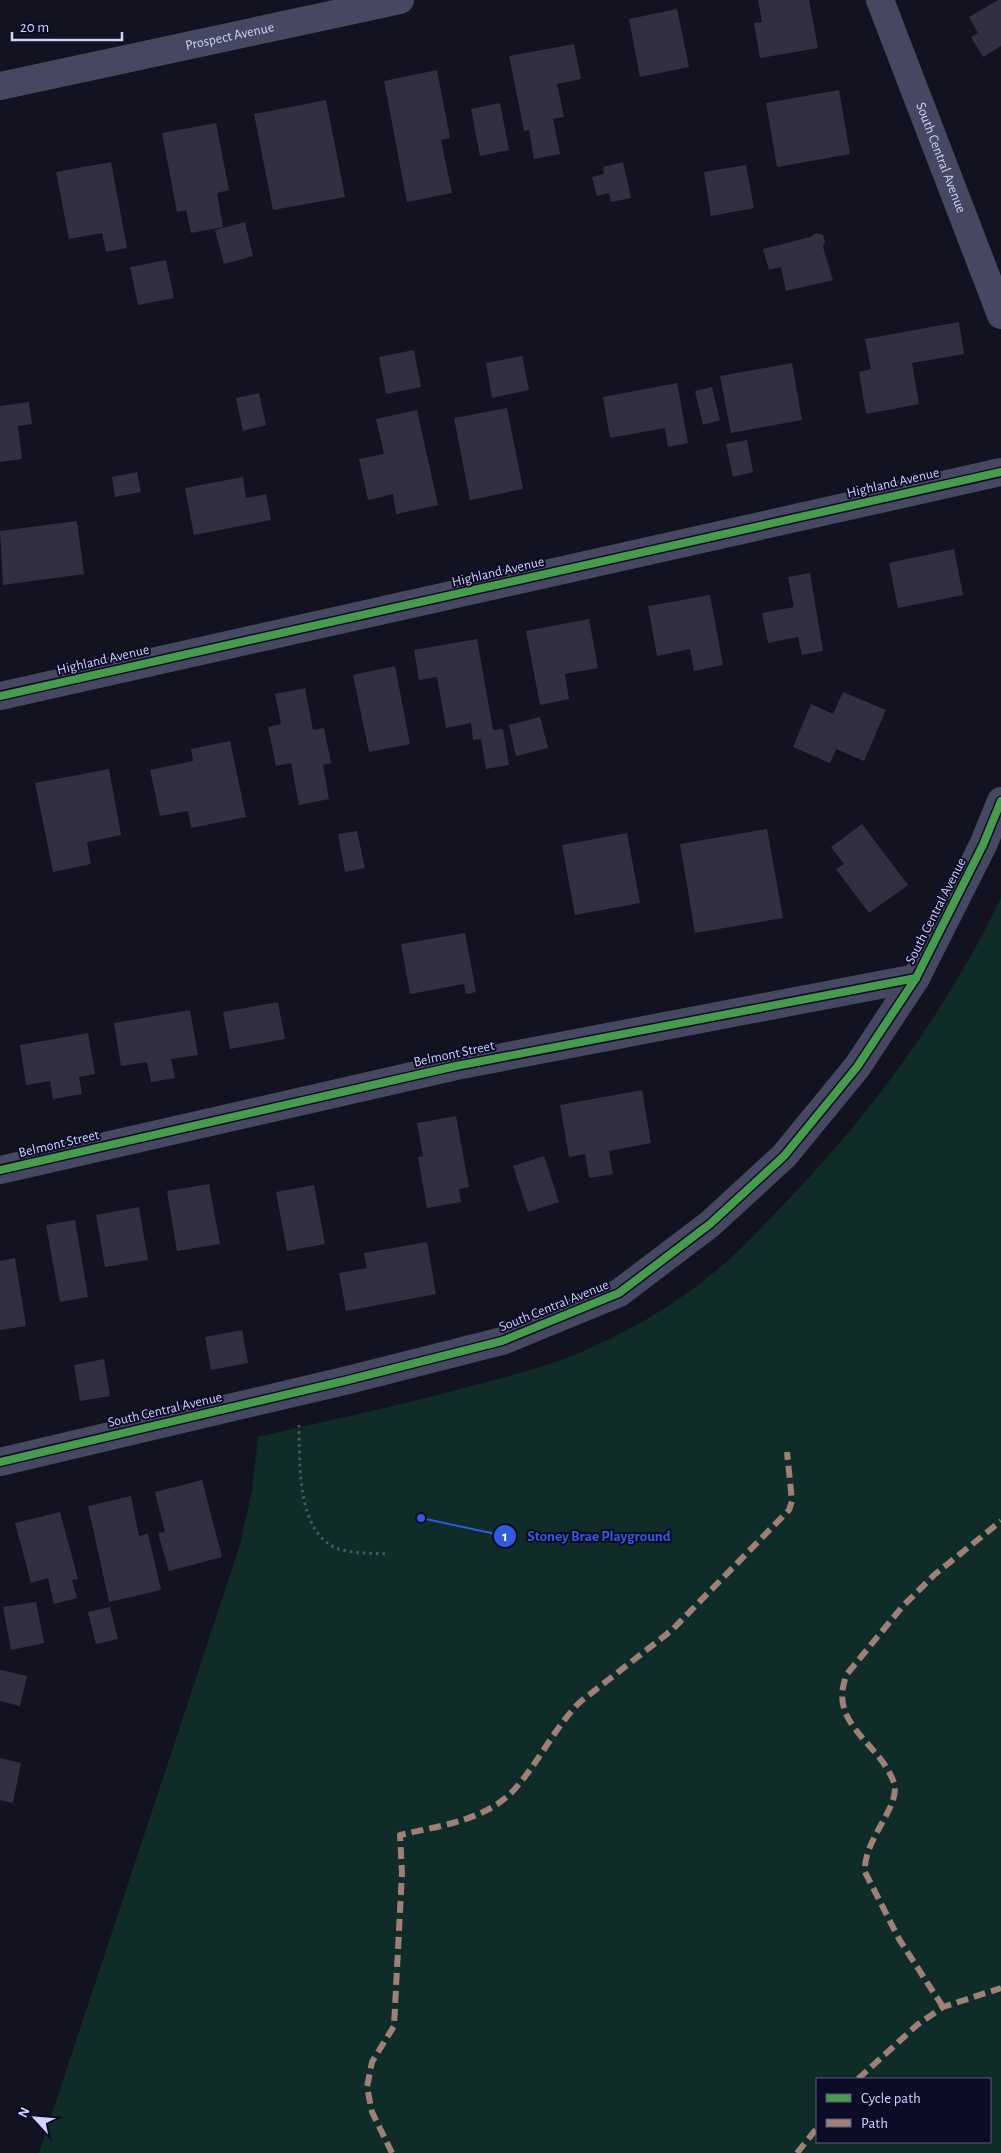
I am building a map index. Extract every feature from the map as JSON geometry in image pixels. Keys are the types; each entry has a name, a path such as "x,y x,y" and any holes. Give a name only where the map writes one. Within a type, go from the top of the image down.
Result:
{"street":[{"name":"Prospect Avenue","path":"0,86 400,0"},
{"name":"South Central Avenue","path":"880,0 1001,315"},
{"name":"Highland Avenue","path":"0,696 1001,472"},
{"name":"South Central Avenue","path":"0,1462 344,1381 502,1341 619,1293 710,1224 784,1156 857,1067 916,978 983,845 1001,801"},
{"name":"Belmont Street","path":"0,1170 456,1066 916,978"}],"path":[{"path":"299,1424 300,1473 304,1502 318,1535 334,1547 388,1554"}],"green space":[{"path":"1001,898 1001,2153 39,2153 240,1545 252,1491 258,1437 421,1399 548,1365 610,1339 667,1307 702,1282 742,1248 818,1168 849,1132 906,1059 980,940"}],"building":[{"path":"758,0 809,0 818,48 760,58 754,23 762,22"},
{"path":"1001,0 1001,46 983,57 971,37 978,33 969,17"},
{"path":"677,9 689,67 640,77 629,19"},
{"path":"574,44 581,79 557,84 564,117 553,119 560,154 534,159 529,130 524,131 509,56"},
{"path":"437,70 450,138 441,140 452,193 407,202 384,81"},
{"path":"839,90 850,154 777,167 766,103"},
{"path":"326,100 345,197 273,210 254,114"},
{"path":"500,103 509,150 480,156 471,109"},
{"path":"216,123 229,190 217,193 223,227 191,233 186,210 177,212 162,133"},
{"path":"111,162 127,248 106,252 102,233 69,239 56,172"},
{"path":"623,162 631,198 611,202 609,193 597,196 592,177 604,174 603,167"},
{"path":"746,165 754,208 711,216 704,172"},
{"path":"245,222 253,256 224,264 215,230"},
{"path":"816,233 823,235 825,241 823,247 833,280 786,291 781,267 769,270 763,249 810,237"},
{"path":"166,260 174,298 138,305 130,267"},
{"path":"959,322 964,354 912,363 919,404 866,414 859,372 871,369 865,339"},
{"path":"414,350 421,387 386,394 379,357"},
{"path":"522,356 529,390 492,398 486,363"},
{"path":"792,363 802,420 731,433 720,376"},
{"path":"677,383 688,443 668,447 665,428 610,438 603,397"},
{"path":"712,387 720,420 703,425 695,391"},
{"path":"259,393 266,425 243,431 236,398"},
{"path":"29,402 32,424 18,426 22,459 0,462 0,406"},
{"path":"507,408 523,489 470,500 454,418"},
{"path":"417,410 438,505 396,514 393,494 368,500 359,459 384,454 376,419"},
{"path":"747,440 753,472 733,477 726,444"},
{"path":"137,472 141,492 115,497 112,477"},
{"path":"243,477 246,498 266,494 271,520 194,535 185,488"},
{"path":"77,521 84,574 3,585 0,531"},
{"path":"954,549 963,595 898,608 889,563"},
{"path":"810,573 823,651 802,655 798,637 768,643 762,613 794,607 788,577"},
{"path":"710,595 723,665 694,671 690,649 657,656 648,606"},
{"path":"589,619 598,668 565,674 569,699 540,705 526,631"},
{"path":"477,639 493,730 503,729 509,765 486,769 481,739 473,740 471,723 446,728 437,677 419,680 414,650"},
{"path":"395,666 410,744 369,752 353,675"},
{"path":"305,688 313,730 324,728 331,763 323,765 329,799 299,805 291,763 276,766 268,727 281,724 275,694"},
{"path":"843,692 886,710 864,761 836,749 830,763 793,747 811,704 833,714"},
{"path":"540,717 548,748 516,756 509,725"},
{"path":"230,741 246,817 191,828 188,811 160,816 150,770 193,761 191,749"},
{"path":"109,769 121,835 87,842 91,864 53,872 35,783"},
{"path":"862,824 908,885 869,913 836,869 844,864 831,847"},
{"path":"767,829 783,918 695,933 680,844"},
{"path":"357,831 365,868 345,872 338,834"},
{"path":"627,833 640,903 575,915 562,845"},
{"path":"465,933 476,992 466,994 464,984 410,994 401,944"},
{"path":"278,1002 285,1039 230,1049 223,1012"},
{"path":"190,1010 198,1055 171,1059 175,1078 151,1082 147,1062 121,1066 114,1023"},
{"path":"88,1033 95,1074 79,1077 82,1094 53,1099 50,1081 26,1085 20,1045"},
{"path":"642,1090 651,1143 609,1151 613,1174 589,1178 585,1154 569,1157 560,1105"},
{"path":"456,1116 469,1187 459,1189 461,1202 427,1208 418,1157 423,1156 417,1123"},
{"path":"544,1156 559,1202 528,1212 513,1166"},
{"path":"209,1184 220,1244 177,1251 167,1191"},
{"path":"314,1185 325,1244 287,1251 276,1192"},
{"path":"139,1207 148,1260 105,1267 96,1215"},
{"path":"75,1220 88,1297 60,1302 46,1225"},
{"path":"427,1242 436,1294 346,1311 339,1273 367,1268 364,1253"},
{"path":"15,1258 26,1326 0,1330 0,1261"},
{"path":"242,1330 248,1363 211,1370 205,1337"},
{"path":"104,1359 110,1396 80,1401 74,1365"},
{"path":"202,1480 222,1557 169,1571 158,1533 165,1532 155,1492"},
{"path":"131,1496 139,1536 148,1534 161,1590 109,1602 88,1506"},
{"path":"60,1512 78,1579 72,1580 77,1598 54,1604 48,1578 31,1583 15,1523"},
{"path":"36,1602 44,1643 11,1650 3,1607"},
{"path":"110,1607 118,1639 96,1644 88,1612"},
{"path":"0,1670 27,1676 20,1706 0,1701"},
{"path":"0,1758 21,1763 13,1803 0,1800"}],"marked path":[{"path":"392,2153 372,2112 367,2087 372,2062 394,2026 402,1873 400,1835 475,1816 501,1801 513,1791 562,1723 580,1702 672,1630 789,1510 792,1501 787,1452"},
{"path":"943,2007 899,1939 865,1872 870,1848 892,1802 895,1792 894,1783 878,1756 849,1720 844,1706 842,1691 847,1674 902,1607 934,1575 1001,1521"},
{"path":"859,2078 917,2025 943,2007 1001,1988"},
{"path":"797,2153 816,2129"}],"cycle path":[{"path":"0,696 1001,472"},
{"path":"0,1462 344,1381 502,1341 619,1293 710,1224 784,1156 857,1067 916,978 983,845 1001,801"},
{"path":"0,1170 456,1066 916,978"}],"place":[{"name":"Stoney Brae Playground","path":"421,1518"}]}
